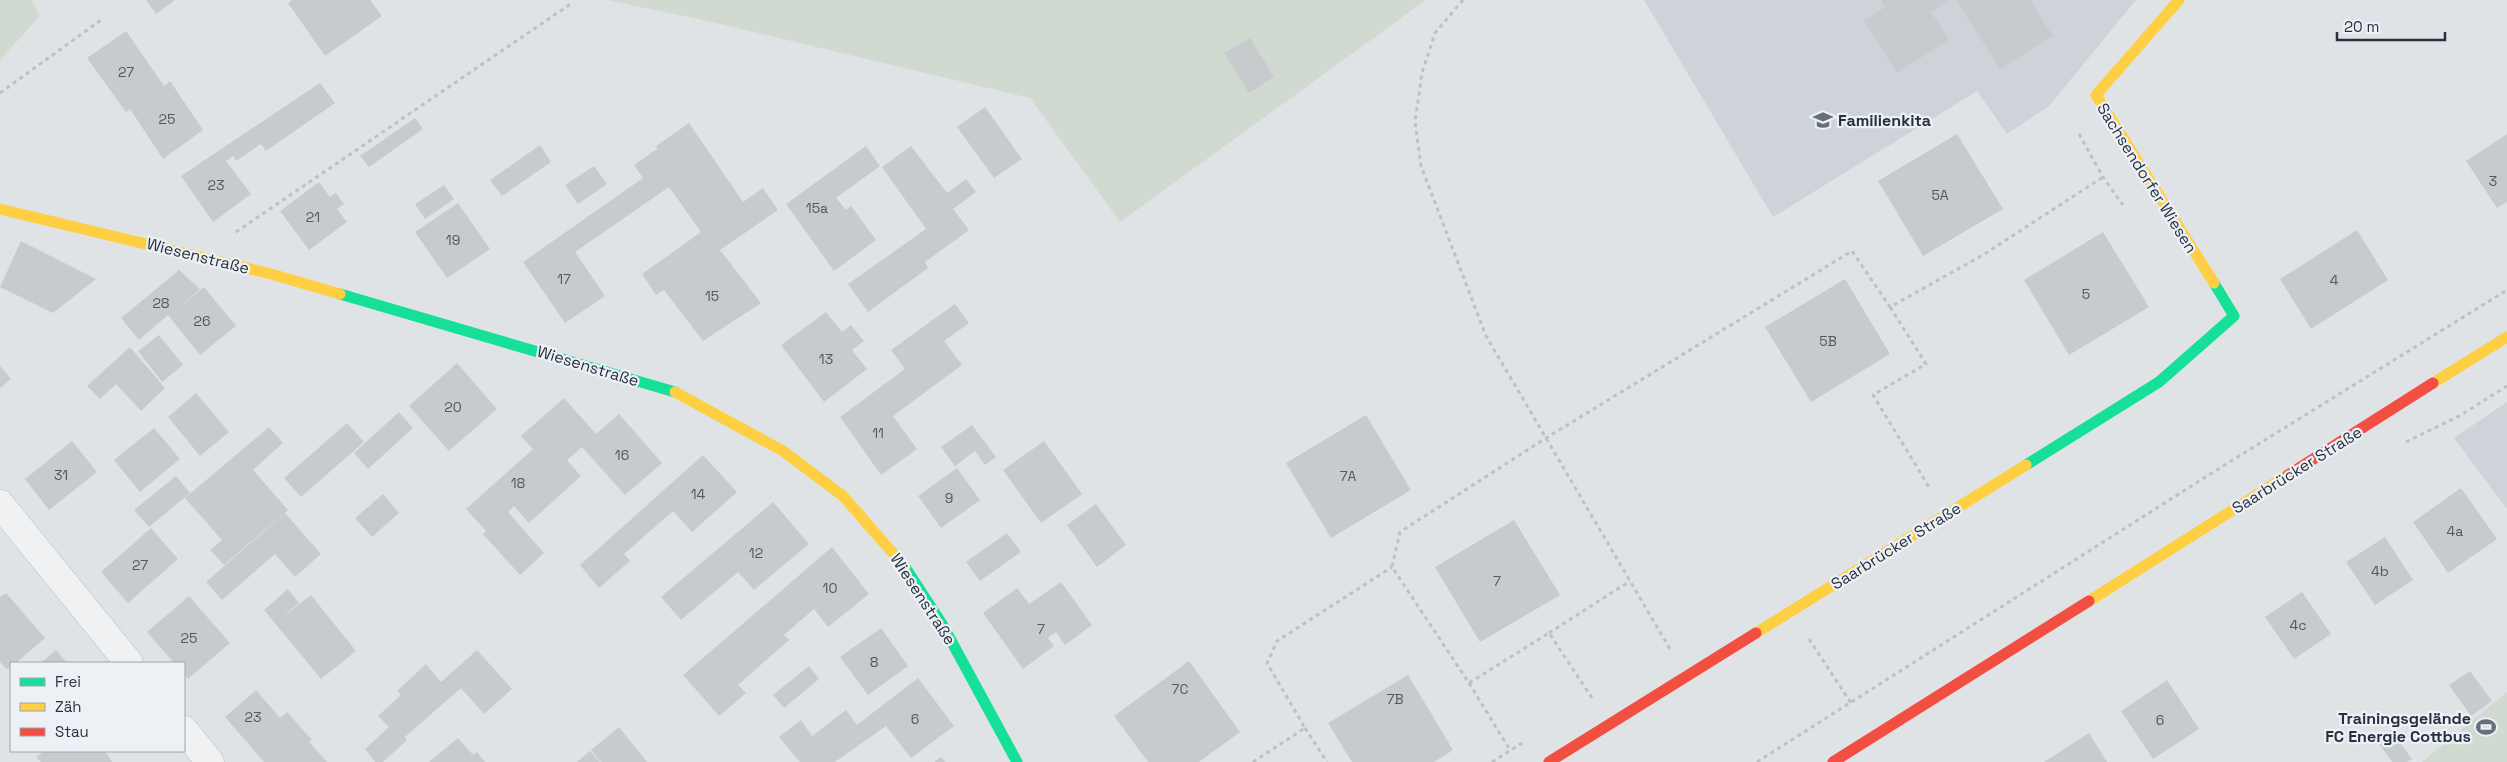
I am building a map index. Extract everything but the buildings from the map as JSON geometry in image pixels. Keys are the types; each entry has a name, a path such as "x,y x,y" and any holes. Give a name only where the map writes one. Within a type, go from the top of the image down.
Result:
{"street":[{"name":"Sachsendorfer Wiesen","path":"2178,0 2096,95 2234,316"},
{"name":"Wiesenstraße","path":"0,209 201,256 674,391 783,451 843,496 904,564 942,624 1017,762"},
{"name":"Saarbrücker Straße","path":"1549,762 2160,382 2234,316"},
{"name":"Saarbrücker Straße","path":"1833,762 2507,337"},
{"path":"0,504 128,662"},
{"path":"185,732 204,760"}],"path":[{"path":"1463,0 1435,32 1422,73 1415,122 1421,166 1486,336 1671,651"},
{"path":"201,256 572,3"},
{"path":"0,93 102,20"},
{"path":"1890,307 1983,255 2103,176"},
{"path":"1327,762 1267,663 1277,641 1392,567 1400,532 1546,438 1852,251 1926,364 1873,396 1929,487"},
{"path":"1757,762 2215,471 2507,290"},
{"path":"1392,567 1469,683 1510,750"},
{"path":"1469,683 1549,634 1630,580"},
{"path":"1791,612 1851,703"},
{"path":"1549,634 1592,698"},
{"path":"1253,762 1305,728"}],"shaded area":[{"path":"0,0 32,0 40,16 0,60"},
{"path":"607,0 1426,0 1120,222 1030,98 712,22"},
{"name":"Familienkita","path":"1644,0 2136,0 2049,106 2007,134 1977,91 1773,217"},
{"path":"2507,402 2507,509 2454,438"},
{"name":"Trainingsgelände FC Energie Cottbus","path":"2507,692 2507,762 2422,762"}],"traffic: fast":[{"path":"2026,465 2159,382 2234,316 2214,283"},
{"path":"340,294 675,392"},
{"path":"905,567 942,624 1017,762"}],"traffic: slow":[{"path":"2179,0 2096,95 2214,283"},
{"path":"0,209 271,274 340,294"},
{"path":"2433,383 2507,337"},
{"path":"675,392 783,451 843,496 905,567"},
{"path":"1756,633 2026,465"},
{"path":"2089,601 2288,475"}],"traffic: jam":[{"path":"2288,475 2433,383"},
{"path":"1833,762 2089,601"},
{"path":"1549,762 1756,633"}],"place":[{"name":"Familienkita","path":"1823,120"},
{"name":"Trainingsgelände FC Energie Cottbus","path":"2486,727"}]}
